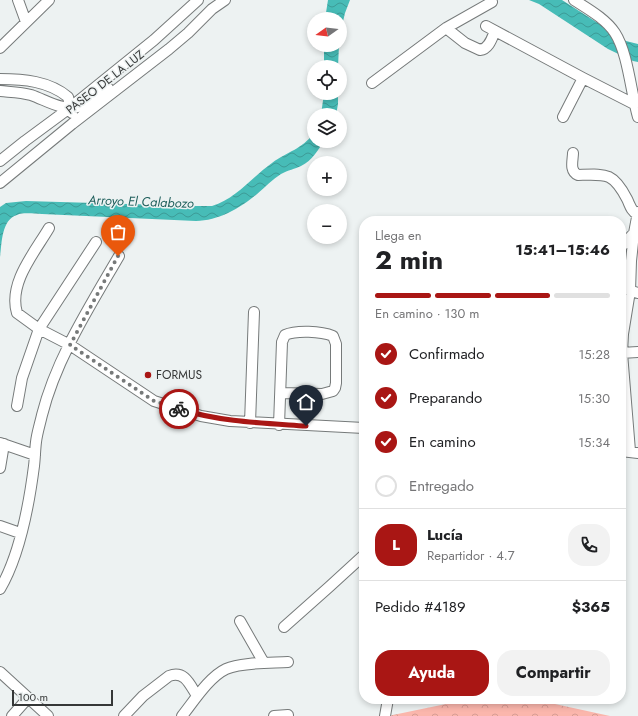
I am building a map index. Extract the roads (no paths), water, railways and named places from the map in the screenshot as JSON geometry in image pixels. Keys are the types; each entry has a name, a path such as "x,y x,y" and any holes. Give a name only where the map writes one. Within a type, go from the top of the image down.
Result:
{"street":[{"path":"18,0 26,22"},
{"path":"0,48 49,0"},
{"name":"PASEO DE LA LUZ","path":"0,161 71,107 154,40 198,0"},
{"name":"PASEO DE LA LUZ","path":"0,183 188,33 212,9 225,0"},
{"path":"574,0 606,23 615,32 624,54 638,117"},
{"path":"372,83 446,28 492,2"},
{"path":"446,28 465,43 480,50 487,48 491,28 634,104"},
{"path":"0,91 24,94 62,107 78,107 88,103 124,76 150,63"},
{"path":"563,117 583,78"},
{"path":"0,79 28,81 44,85 59,91 68,97 72,116 34,150 30,158"},
{"path":"24,94 28,81"},
{"path":"48,103 59,91"},
{"path":"573,153 572,170 574,174 601,174 609,176 615,180 634,212 638,213 634,232 630,291 626,316"},
{"path":"50,228 21,276 17,288 15,303 17,313 39,330 70,345 154,401 201,416 250,423 359,428"},
{"path":"626,241 634,232"},
{"path":"17,406 26,367 39,330 96,242"},
{"path":"0,589 8,576 13,562 28,506 36,441 49,392 70,345 118,256"},
{"path":"250,423 254,312"},
{"path":"279,424 282,342 285,335 295,332 324,333 333,336 336,344 336,383 333,391 322,394 281,394"},
{"path":"626,353 638,352"},
{"path":"626,402 630,451"},
{"path":"0,468 2,444 35,455"},
{"path":"0,526 20,533"},
{"path":"284,627 359,560"},
{"path":"240,621 264,663"},
{"path":"182,716 197,696 219,673 228,668 238,665 288,662"},
{"path":"0,672 48,716"},
{"path":"124,716 143,696 169,676 179,674 183,676 197,696"},
{"path":"12,716 28,698"},
{"path":"385,716 387,704"},
{"path":"274,716 288,715"}],"water":[{"path":"328,0 350,0 345,12 326,12"},
{"path":"529,0 562,0 626,41 638,44 638,62 608,49 539,4"},
{"path":"324,52 339,52 338,60 324,60"},
{"path":"323,100 338,100 337,108 322,108"},
{"path":"307,141 307,148 319,148 313,156 307,156 307,162 305,164 286,171 244,204 229,213 213,219 196,221 29,213 20,214 12,218 5,227 0,257 0,207 6,203 26,201 212,206 229,198 272,163"}],"place":[{"name":"FORMUS","path":"148,375"}],"water label":[{"name":"Arroyo El Calabozo","path":"141,201"}]}
